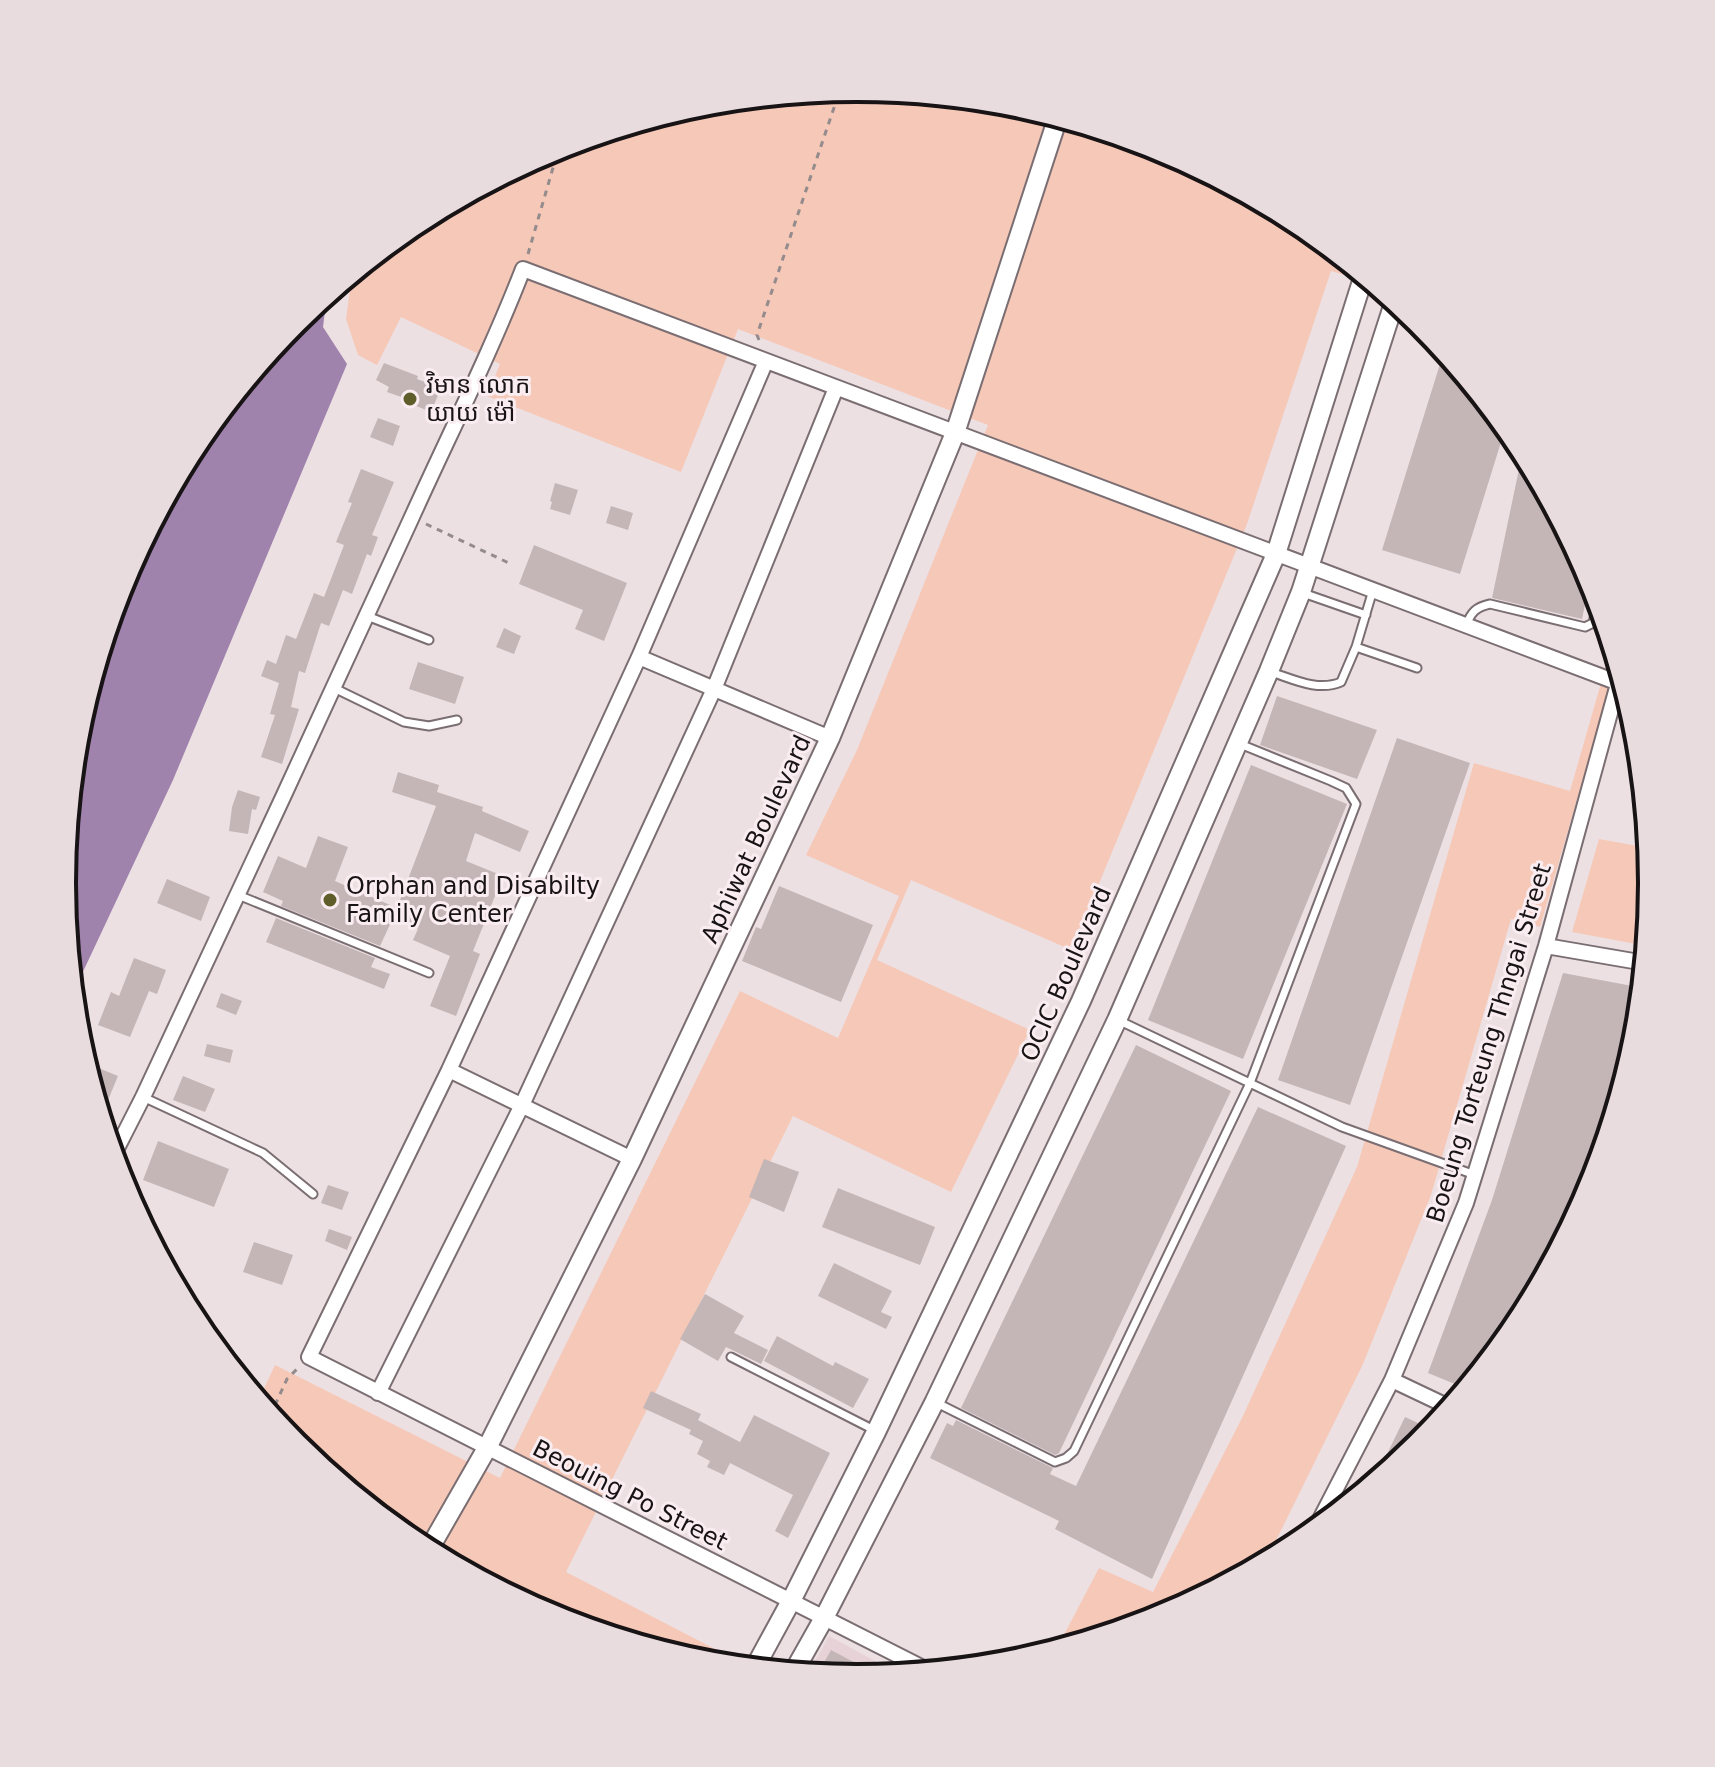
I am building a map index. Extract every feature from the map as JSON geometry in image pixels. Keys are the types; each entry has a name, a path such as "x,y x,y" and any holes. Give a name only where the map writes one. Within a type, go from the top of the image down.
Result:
{"street":[{"name":"Aphiwat Boulevard","path":"434,1540 487,1448 632,1159 830,738 955,433 1055,128"},
{"path":"117,1134 143,1097 238,895 499,331 523,269 1466,626 1611,677"},
{"name":"OCIC Boulevard","path":"760,1658 876,1432 1081,1001 1276,554 1361,286"},
{"path":"799,1662 935,1401 1117,1020 1301,592 1391,313"},
{"path":"309,1357 449,1070 639,657 766,361"},
{"path":"378,1393 522,1105 714,689 836,388"},
{"path":"639,657 830,738"},
{"name":"Boeung Torteung Thngai Street","path":"1325,1510 1392,1380 1466,1203 1546,946 1616,698"},
{"path":"1546,946 1634,961"},
{"path":"449,1070 632,1159"},
{"name":"Beouing Po Street","path":"309,1357 912,1663"},
{"path":"1392,1380 1441,1403"}],"lane":[{"path":"1269,671 1320,687 1341,682 1356,647 1373,590"},
{"path":"1301,592 1366,615"},
{"path":"1466,626 1470,614 1478,607 1490,604 1585,627 1594,620"},
{"path":"367,616 429,640"},
{"path":"1356,647 1417,668"},
{"path":"334,688 404,722 429,726 457,720"},
{"path":"935,1401 1055,1462 1074,1451 1250,1083 1356,804 1346,788 1238,744"},
{"path":"238,895 429,973"},
{"path":"1117,1020 1342,1127 1475,1175"},
{"path":"143,1097 263,1153 313,1194"},
{"path":"731,1357 876,1432"}],"path":[{"path":"766,361 757,335 836,103"},
{"path":"523,269 554,163"},
{"path":"412,517 511,564"},
{"path":"275,1405 287,1379 309,1357"}],"shaded area":[{"path":"858,102 960,109 1010,117 1109,143 1157,161 1248,207 1292,234 1349,276 1331,271 1247,524 1089,908 1069,949 911,880 877,960 1030,1030 951,1192 793,1116 566,1572 715,1649 714,1651 606,1624 558,1606 467,1560 382,1504 342,1471 263,1390 275,1365 500,1478 740,991 838,1038 899,896 806,855 857,750 988,425 738,329 681,472 487,396 500,364 401,317 377,365 358,355 346,319 350,289 382,263 467,207 558,161 606,143 705,117 806,104"},
{"path":"325,312 323,327 347,364 173,780 82,974 76,884 83,781 91,731 117,632 157,538 208,449 270,368"},
{"path":"1607,663 1612,680 1540,927 1511,919 1431,1195 1363,1364 1274,1544 1157,1606 1063,1637 1099,1568 1153,1592 1242,1418 1357,1167 1474,763 1570,791"},
{"path":"1599,839 1638,846 1636,944 1572,932"},
{"path":"829,1636 881,1664 858,1665 814,1663"}],"building":[{"path":"384,363 441,388 431,412 387,392 389,387 376,380"},
{"path":"1440,364 1501,441 1460,574 1382,550"},
{"path":"378,418 400,426 393,446 370,437"},
{"path":"361,469 394,482 372,535 378,537 371,556 367,554 352,594 343,590 329,626 321,623 305,673 299,671 291,707 299,709 282,764 261,757 275,715 270,714 279,683 261,676 267,660 276,664 286,635 296,639 314,593 324,597 344,545 336,542 352,503 348,502"},
{"path":"1519,469 1580,584 1586,600 1582,619 1492,598"},
{"path":"555,483 578,490 570,515 550,509"},
{"path":"611,506 633,513 628,530 606,523"},
{"path":"534,545 627,583 604,641 575,629 583,610 519,584"},
{"path":"504,628 521,636 514,654 496,647"},
{"path":"418,662 464,677 455,704 409,689"},
{"path":"1277,696 1377,730 1357,779 1260,745"},
{"path":"1397,738 1470,763 1350,1105 1278,1080"},
{"path":"1251,765 1347,804 1243,1059 1148,1020"},
{"path":"398,772 439,785 437,792 483,807 482,811 529,831 520,852 475,833 466,861 503,876 473,951 480,954 456,1016 430,1006 450,956 413,940 418,929 393,918 380,946 281,906 283,901 263,892 278,856 306,868 318,836 348,847 335,881 397,908 436,806 392,792"},
{"path":"238,790 260,797 256,810 252,809 248,834 229,831"},
{"path":"167,879 210,897 201,921 157,903"},
{"path":"779,886 873,925 841,1002 742,961 756,927 761,929"},
{"path":"276,918 375,958 371,967 390,974 384,989 266,942"},
{"path":"134,958 166,970 157,994 149,991 130,1037 98,1025 111,992 119,996"},
{"path":"1563,973 1632,986 1612,1086 1580,1183 1534,1274 1507,1318 1457,1385 1428,1373 1492,1200"},
{"path":"221,993 242,1001 236,1015 216,1007"},
{"path":"207,1044 233,1050 230,1063 204,1056"},
{"path":"1136,1045 1231,1091 1059,1453 1055,1455 961,1408"},
{"path":"99,1068 118,1076 107,1101"},
{"path":"183,1076 215,1089 205,1112 173,1100"},
{"path":"1258,1107 1346,1146 1152,1579 1055,1529 1059,1521 930,1458 947,1423 953,1426 956,1420 1053,1468 1050,1474 1076,1486"},
{"path":"158,1141 229,1169 214,1207 143,1180"},
{"path":"764,1159 799,1172 784,1212 749,1197"},
{"path":"328,1185 349,1192 342,1210 321,1203"},
{"path":"838,1188 935,1227 920,1265 822,1227"},
{"path":"329,1229 352,1237 347,1250 325,1241"},
{"path":"254,1242 293,1255 282,1285 243,1272"},
{"path":"834,1263 892,1291 881,1312 892,1317 886,1329 818,1296"},
{"path":"705,1294 744,1316 734,1333 768,1350 761,1364 726,1347 718,1361 680,1339"},
{"path":"777,1336 833,1366 835,1362 869,1379 853,1408 764,1361"},
{"path":"651,1391 701,1414 698,1420 740,1442 754,1415 830,1453 788,1538 775,1531 793,1495 730,1463 724,1475 707,1467 710,1461 697,1454 703,1441 689,1434 691,1430 643,1408"},
{"path":"1405,1417 1421,1424 1410,1436 1384,1461"},
{"path":"831,1650 859,1665 858,1665 823,1664"}],"place":[{"name":"វិមាន លោក យាយ ម៉ៅ","path":"410,399"},
{"name":"Orphan and Disabilty Family Center","path":"330,900"}]}
